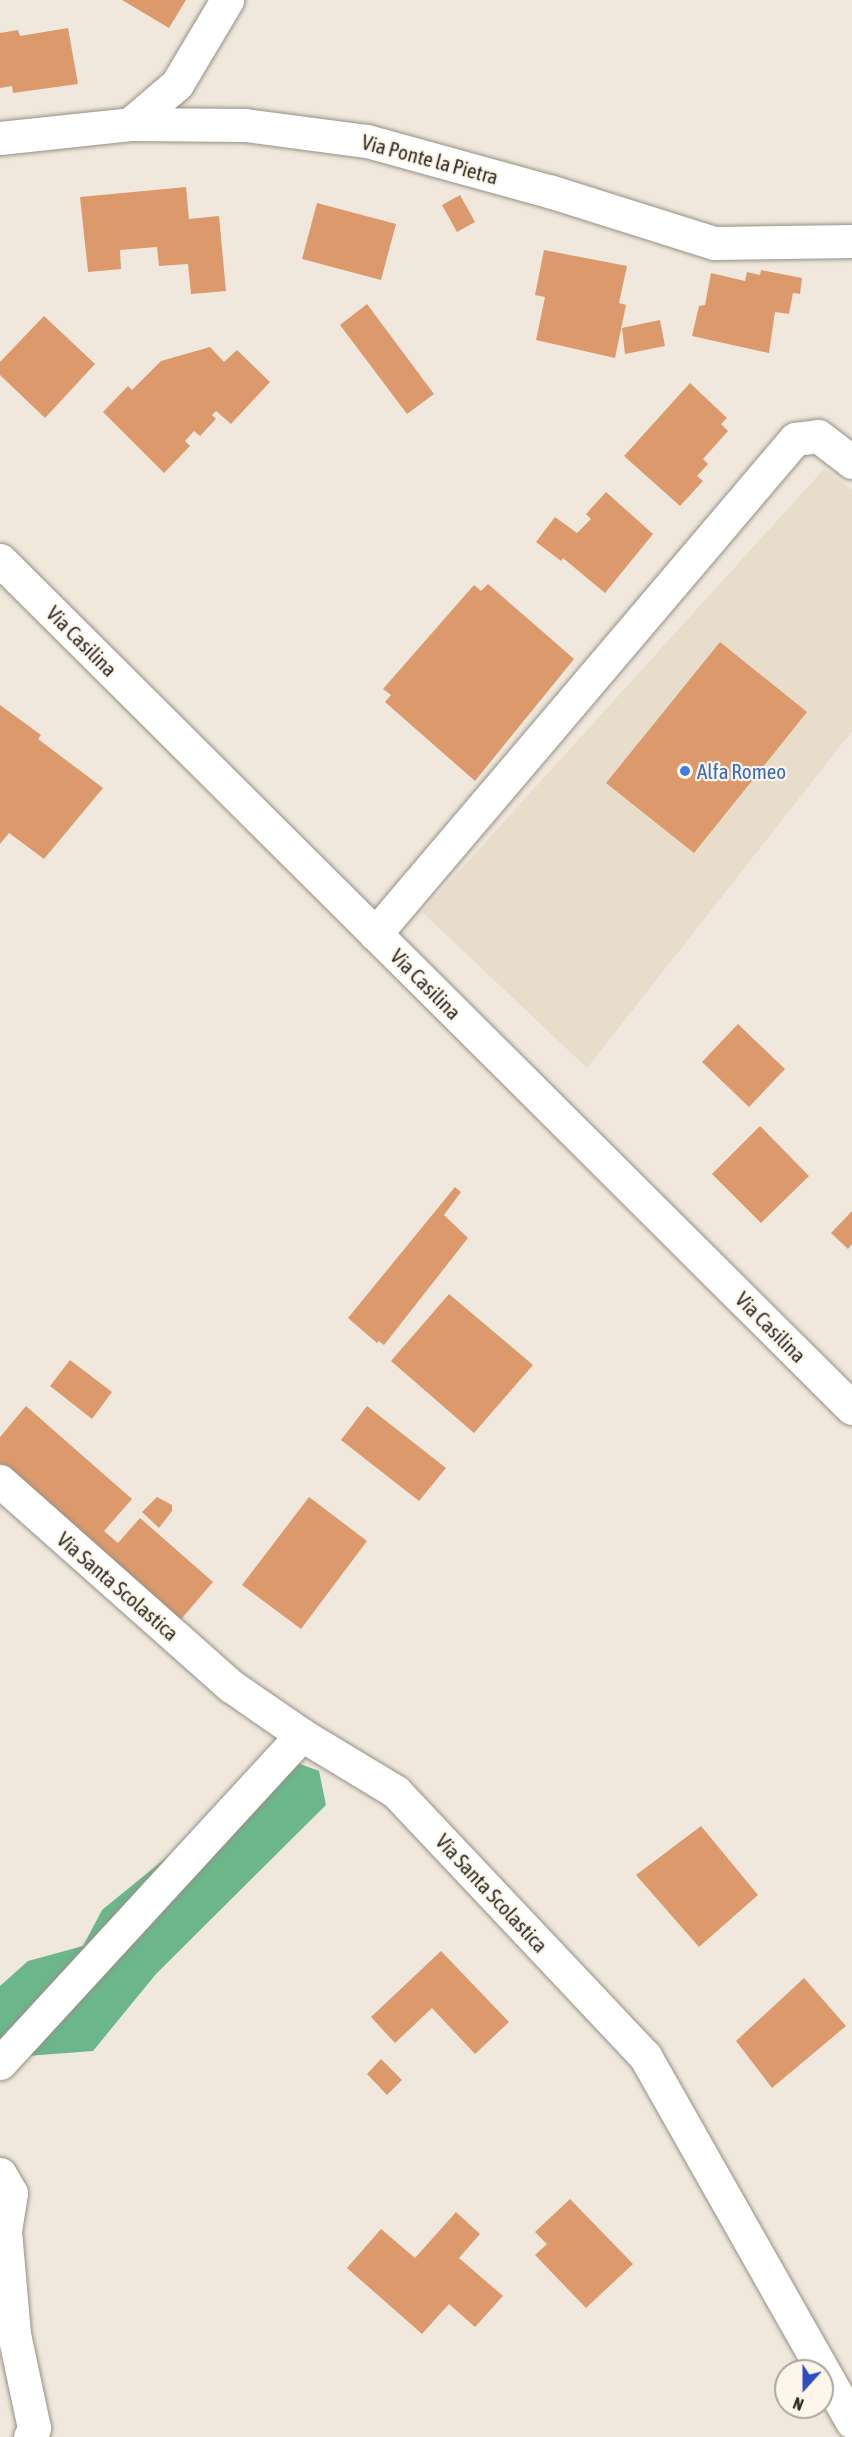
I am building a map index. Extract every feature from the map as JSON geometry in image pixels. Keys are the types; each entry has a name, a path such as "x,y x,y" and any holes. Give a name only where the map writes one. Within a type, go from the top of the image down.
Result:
{"street":[{"path":"130,124 177,84 227,0"},
{"name":"Via Ponte la Pietra","path":"0,138 130,124 245,125 366,141 549,191 714,243 852,241"},
{"path":"375,934 795,439 818,436 852,462"},
{"name":"Via Casilina","path":"0,560 849,1402"},
{"name":"Via Santa Scolastica","path":"0,1482 231,1686 302,1735 396,1792 645,2056 852,2422"},
{"path":"0,2063 302,1735"},
{"path":"0,2174 11,2193 5,2231 14,2334 34,2427 30,2437"}],"shaded area":[{"name":"Alfa Romeo","path":"824,469 852,490 852,731 587,1068 422,912"}],"green space":[{"path":"287,1759 319,1771 326,1805 156,1974 93,2051 0,2058 0,1986 28,1961 83,1946 102,1910"}],"building":[{"path":"122,0 186,0 169,28"},
{"path":"68,28 78,84 13,93 12,86 0,88 0,33 18,30 20,36"},
{"path":"186,187 189,219 219,216 226,291 191,294 188,264 159,266 157,247 120,250 121,269 88,272 80,197"},
{"path":"460,195 475,222 457,232 442,205"},
{"path":"317,203 396,224 381,280 302,259"},
{"path":"544,250 627,266 619,303 626,305 615,358 536,340 545,297 535,295"},
{"path":"761,270 802,278 800,294 793,293 789,314 775,312 769,353 692,336 699,306 705,305 711,273 745,281 747,272 760,275"},
{"path":"367,304 434,394 407,414 340,325"},
{"path":"44,316 95,364 45,418 0,375 0,362"},
{"path":"660,320 665,346 625,354 622,328"},
{"path":"210,347 224,362 237,350 270,382 231,424 216,411 212,415 216,419 200,436 194,431 185,441 190,446 164,473 103,412 128,386 132,390 161,361"},
{"path":"690,383 727,418 721,424 728,431 703,459 708,464 697,476 703,481 680,506 624,456"},
{"path":"606,492 653,534 605,593 563,558 561,561 536,542 555,517 577,533 591,519 586,514"},
{"path":"488,584 574,659 475,781 385,702 391,695 383,689 474,585 481,591"},
{"path":"720,642 807,712 694,853 606,783"},
{"path":"0,705 41,735 38,739 103,788 44,859 9,833 0,844"},
{"path":"738,1024 785,1069 749,1107 702,1062"},
{"path":"760,1126 809,1176 761,1223 712,1174"},
{"path":"455,1187 461,1192 444,1215 468,1238 384,1345 379,1341 377,1343 348,1318"},
{"path":"852,1211 852,1244 848,1249 831,1233"},
{"path":"449,1294 533,1365 474,1433 391,1361"},
{"path":"70,1360 112,1392 92,1419 50,1386"},
{"path":"26,1406 132,1499 104,1531 118,1543 140,1518 213,1582 177,1624 0,1470 0,1437"},
{"path":"367,1406 446,1468 419,1501 341,1440"},
{"path":"157,1497 172,1505 172,1511 159,1528 142,1512"},
{"path":"309,1497 367,1541 301,1629 242,1585"},
{"path":"701,1826 758,1895 699,1947 636,1875"},
{"path":"441,1951 509,2022 475,2054 432,2008 395,2043 371,2017"},
{"path":"804,1978 846,2026 772,2088 736,2041"},
{"path":"381,2059 402,2080 387,2095 367,2074"},
{"path":"570,2199 633,2264 586,2308 535,2255 547,2244 535,2232"},
{"path":"456,2212 480,2234 459,2258 503,2296 475,2327 449,2304 422,2334 347,2268 381,2229 415,2258"}],"place":[{"name":"Alfa Romeo","path":"685,771"}]}
